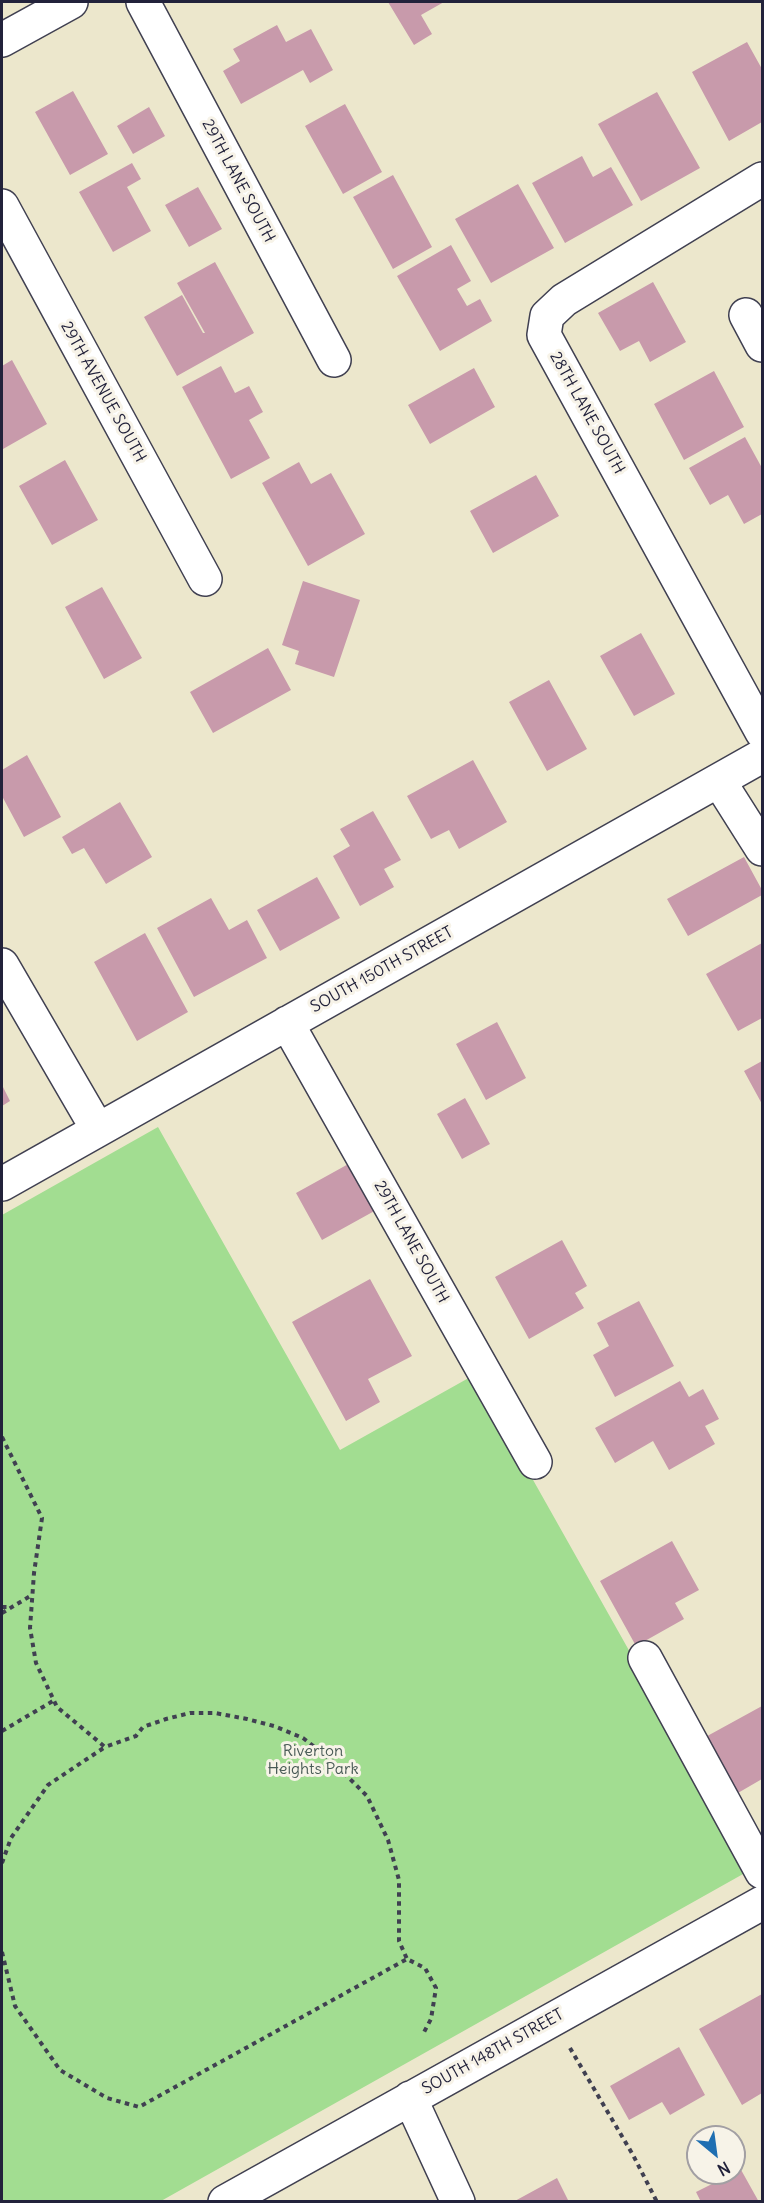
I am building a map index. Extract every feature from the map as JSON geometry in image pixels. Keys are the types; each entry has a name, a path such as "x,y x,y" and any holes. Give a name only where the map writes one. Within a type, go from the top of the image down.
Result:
{"street":[{"path":"2,40 71,2"},
{"name":"29TH LANE SOUTH","path":"143,2 334,360"},
{"name":"28TH LANE SOUTH","path":"762,179 564,300 548,316 544,334 762,732"},
{"name":"29TH AVENUE SOUTH","path":"2,206 205,579"},
{"path":"746,315 762,345"},
{"name":"SOUTH 150TH STREET","path":"2,1184 762,756"},
{"path":"719,781 762,849"},
{"path":"2,965 98,1130"},
{"name":"29TH LANE SOUTH","path":"287,1023 534,1462"},
{"path":"645,1658 762,1872"},
{"name":"SOUTH 148TH STREET","path":"225,2202 762,1903"},
{"path":"410,2098 458,2202"}],"path":[{"path":"2,1437 42,1518 30,1628 36,1663 53,1701 63,1713 105,1747"},
{"path":"2,1613 32,1595"},
{"path":"2,1607 11,1607"},
{"path":"2,1731 53,1701"},
{"path":"2,1863 10,1838 48,1785 105,1747 136,1736 143,1727 190,1713 215,1713 273,1726 303,1738 330,1759 366,1796 388,1840 399,1880 399,1941 407,1959 425,1968 436,1988 431,2019 423,2034"},
{"path":"2,1953 2,1961 15,2006 60,2070 107,2098 139,2107 407,1959"},
{"path":"567,2043 633,2155 657,2202"}],"green space":[{"name":"Riverton Heights Park","path":"158,1127 340,1450 474,1375 752,1869 161,2201 2,2201 2,1215"}],"building":[{"path":"388,2 444,2 421,15 432,34 414,45"},
{"path":"277,25 286,42 311,29 333,70 310,83 303,70 241,104 223,71 240,61 233,49"},
{"path":"747,42 762,69 762,122 729,141 692,72"},
{"path":"73,91 108,154 70,175 35,112"},
{"path":"657,92 700,168 641,201 598,124"},
{"path":"345,104 382,172 343,194 305,126"},
{"path":"149,107 165,136 133,154 117,126"},
{"path":"582,156 593,177 611,167 633,205 565,243 532,183"},
{"path":"132,163 141,179 127,187 151,231 113,252 79,192"},
{"path":"393,175 432,247 393,269 353,197"},
{"path":"518,184 554,248 491,283 455,219"},
{"path":"198,187 222,229 189,247 165,205"},
{"path":"451,245 471,281 457,289 467,306 480,299 492,321 440,351 397,276"},
{"path":"215,262 254,333 177,376 144,317 182,295 205,333 177,283"},
{"path":"653,282 686,342 650,362 639,341 620,351 598,313"},
{"path":"12,360 47,424 3,449 2,366"},
{"path":"221,366 235,393 249,386 263,412 249,420 270,458 231,479 182,387"},
{"path":"474,368 495,407 430,444 408,405"},
{"path":"714,371 744,427 684,460 654,404"},
{"path":"745,437 762,468 762,514 744,524 728,495 710,505 689,468"},
{"path":"65,460 98,520 52,545 19,486"},
{"path":"299,462 311,484 331,473 365,534 308,566 262,483"},
{"path":"536,475 559,516 493,553 470,511"},
{"path":"303,581 360,600 334,677 295,664 299,651 282,645"},
{"path":"102,587 142,658 104,679 65,607"},
{"path":"641,633 675,694 634,716 600,656"},
{"path":"268,648 291,690 213,733 190,692"},
{"path":"549,680 587,749 547,771 509,702"},
{"path":"27,755 61,817 24,837 2,796 2,770"},
{"path":"473,760 507,822 459,849 449,830 431,839 407,796"},
{"path":"120,802 152,857 106,884 84,848 72,854 62,837"},
{"path":"373,811 401,860 384,869 394,887 360,906 333,856 350,846 340,829"},
{"path":"744,857 762,890 762,895 688,936 667,899"},
{"path":"317,877 340,918 280,951 257,910"},
{"path":"211,898 229,930 247,920 267,958 194,997 157,928"},
{"path":"145,933 188,1012 137,1041 94,962"},
{"path":"762,943 762,1018 738,1031 706,974"},
{"path":"497,1022 526,1078 486,1100 456,1044"},
{"path":"762,1061 762,1104 744,1071"},
{"path":"2,1085 10,1101 2,1106"},
{"path":"465,1098 490,1144 462,1159 437,1114"},
{"path":"352,1162 378,1209 322,1240 296,1193"},
{"path":"562,1240 587,1286 575,1293 584,1308 529,1339 495,1277"},
{"path":"370,1279 412,1356 368,1379 380,1402 346,1421 292,1322"},
{"path":"639,1301 674,1366 615,1397 593,1355 609,1346 597,1323"},
{"path":"680,1381 689,1397 703,1389 719,1419 705,1426 715,1444 669,1470 653,1441 615,1463 595,1428"},
{"path":"672,1541 699,1590 675,1603 684,1619 636,1646 600,1581"},
{"path":"762,1706 762,1779 731,1797 700,1740"},
{"path":"762,1994 762,2093 742,2105 699,2029"},
{"path":"679,2047 705,2095 670,2115 662,2102 629,2120 610,2086"},
{"path":"557,2178 569,2202 513,2202"},
{"path":"746,2179 759,2202 701,2202 696,2192 710,2185 746,2185"}]}
